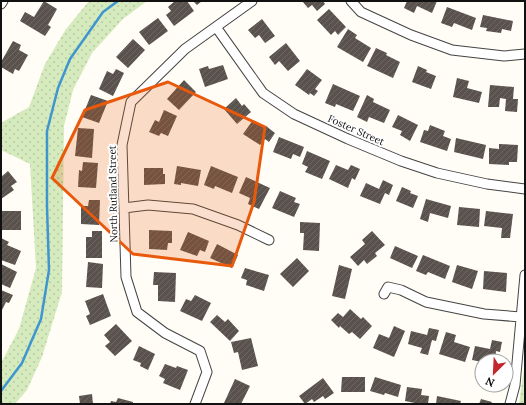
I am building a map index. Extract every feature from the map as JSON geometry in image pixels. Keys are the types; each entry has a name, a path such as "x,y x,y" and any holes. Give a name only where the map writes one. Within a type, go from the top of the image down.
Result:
{"street":[{"name":"North Rutland Street","path":"195,404 207,372 200,351 165,333 137,312 126,277 122,145 131,102 185,49 252,1"},
{"path":"352,1 361,12 411,35 452,50 504,56 525,54"},
{"name":"Foster Street","path":"216,27 263,93 294,114 348,139 401,161 436,173 487,184 525,189"},
{"path":"124,208 148,205 193,209 238,225 269,240"},
{"path":"510,404 515,385 525,275"},
{"path":"384,294 388,287 401,290 426,302 484,314 521,316"}],"highlighted area":[{"path":"168,82 265,127 254,202 232,266 133,254 52,178 85,110"}],"green space":[{"path":"89,1 147,1 123,19 92,53 73,90 64,126 62,292 42,357 27,390 15,404 1,404 1,363 19,329 36,268 30,164 1,150 1,123 29,107 45,64 66,29"},
{"path":"525,361 525,404 519,404"}],"building":[{"path":"44,1 57,9 48,25 51,27 45,36 20,21 25,12 34,17"},
{"path":"175,1 187,1 194,11 174,26 166,15 171,11 168,7"},
{"path":"193,1 202,1 197,5"},
{"path":"302,1 323,1 325,4 317,11 312,5 308,8"},
{"path":"407,1 437,1 432,13 417,6 414,13 404,8"},
{"path":"447,7 476,18 472,30 454,23 452,27 441,23"},
{"path":"329,9 346,27 338,35 335,31 331,35 317,20"},
{"path":"483,15 513,21 511,31 502,29 501,33 486,31 487,28 480,27"},
{"path":"158,18 168,31 149,45 139,32"},
{"path":"262,19 275,36 265,43 259,35 255,38 248,30"},
{"path":"348,29 357,35 355,38 371,48 363,62 337,47"},
{"path":"133,39 145,50 128,68 116,57"},
{"path":"13,41 21,45 19,50 28,55 19,71 15,69 13,74 1,67 1,62"},
{"path":"286,43 300,61 288,71 279,61 275,65 269,57"},
{"path":"376,48 387,53 386,55 400,62 393,78 367,66"},
{"path":"223,65 228,79 205,87 199,69 208,66 209,69"},
{"path":"418,66 427,70 426,72 436,76 431,89 412,82"},
{"path":"116,69 124,73 113,96 99,89 107,71 113,74"},
{"path":"307,69 322,80 315,89 318,91 314,96 310,93 309,95 295,85"},
{"path":"457,78 469,81 467,88 482,92 479,103 453,97"},
{"path":"184,80 196,92 179,110 167,99"},
{"path":"333,84 360,96 353,111 336,104 335,107 325,103"},
{"path":"490,85 514,87 513,99 518,99 517,112 505,111 506,99 500,98 499,107 488,107"},
{"path":"91,95 108,101 99,123 82,117"},
{"path":"367,95 374,99 373,102 390,110 384,123 369,117 367,122 357,117"},
{"path":"236,98 242,106 244,104 251,112 237,124 224,109"},
{"path":"164,110 177,116 168,136 161,133 159,136 149,132 155,120 159,122"},
{"path":"398,115 418,125 410,141 400,135 402,131 392,127"},
{"path":"253,120 265,128 266,126 275,133 269,142 265,139 260,145 243,134"},
{"path":"430,125 445,131 443,136 451,139 447,151 420,142 424,130 428,131"},
{"path":"78,128 94,129 92,158 75,156"},
{"path":"279,137 304,147 300,157 293,154 291,159 273,152"},
{"path":"456,138 486,145 483,159 454,152"},
{"path":"499,144 518,145 517,162 509,162 509,165 489,164 489,148 499,149"},
{"path":"307,151 330,161 322,179 305,172 308,167 302,164"},
{"path":"83,162 98,163 96,188 78,187 79,170 82,171"},
{"path":"336,165 348,170 351,165 360,169 355,180 352,178 348,188 329,179"},
{"path":"177,166 201,170 198,186 181,183 181,185 174,184"},
{"path":"211,166 238,177 232,193 215,186 214,189 204,185"},
{"path":"144,168 163,168 163,174 165,174 165,184 144,185"},
{"path":"8,171 17,182 11,186 14,190 1,199 1,177"},
{"path":"246,177 270,188 259,209 248,204 250,198 239,193"},
{"path":"383,180 393,185 389,195 385,193 380,204 360,196 366,183 379,189"},
{"path":"402,187 411,191 410,193 418,196 413,208 396,201"},
{"path":"280,191 296,198 294,202 300,204 294,217 272,208"},
{"path":"426,199 451,206 448,218 430,213 428,222 420,219"},
{"path":"89,200 100,200 99,225 81,224 81,206 88,206"},
{"path":"459,207 480,209 479,227 457,225"},
{"path":"1,211 21,211 21,230 1,230"},
{"path":"486,211 513,214 510,238 501,238 502,228 484,226"},
{"path":"300,222 320,223 319,251 303,250 304,233 300,233"},
{"path":"149,230 172,231 172,243 168,243 167,250 149,249"},
{"path":"92,231 102,231 102,258 86,258 86,237 92,237"},
{"path":"372,231 385,245 375,253 377,256 367,264 364,260 358,266 350,257 365,244 362,240"},
{"path":"188,232 209,241 205,252 200,250 197,256 180,250"},
{"path":"1,238 9,242 7,245 21,251 15,265 1,260"},
{"path":"217,244 238,255 232,268 210,258"},
{"path":"395,246 418,256 412,268 390,258"},
{"path":"423,255 450,266 445,279 428,272 426,275 416,271"},
{"path":"297,258 309,271 293,287 280,274"},
{"path":"88,262 103,264 102,288 86,287"},
{"path":"1,264 17,272 10,288 1,284"},
{"path":"339,265 352,269 345,299 332,296"},
{"path":"457,265 478,271 472,289 452,282"},
{"path":"245,268 269,275 264,291 246,285 247,280 241,278"},
{"path":"484,271 507,273 506,292 483,289"},
{"path":"154,272 176,273 175,302 158,301 158,285 153,285"},
{"path":"1,290 13,295 9,303 6,302 2,310 1,309"},
{"path":"103,294 111,316 90,325 86,316 90,314 85,301"},
{"path":"195,295 211,303 202,321 180,311 186,299 191,301"},
{"path":"350,309 361,319 363,317 372,326 360,339 352,332 349,334 340,326 339,328 331,320 338,313 343,317"},
{"path":"217,315 225,322 228,319 239,331 230,341 210,322"},
{"path":"116,324 132,341 115,356 105,346 110,342 104,335"},
{"path":"394,326 405,331 394,357 373,348 379,334 389,338"},
{"path":"429,328 439,330 436,341 432,340 428,355 420,353 422,348 408,344 411,331 427,335"},
{"path":"446,332 456,335 454,342 470,347 465,362 439,354"},
{"path":"251,338 258,366 242,370 238,352 234,353 231,342"},
{"path":"492,340 502,342 500,352 474,353 474,360 472,360 475,346 490,349"},
{"path":"139,346 155,354 148,370 140,366 141,363 133,360"},
{"path":"165,364 188,370 180,390 163,383 165,379 159,376"},
{"path":"342,377 365,377 365,392 341,392"},
{"path":"375,377 401,385 398,397 370,391"},
{"path":"323,378 334,393 325,399 323,396 314,402 312,399 305,404 299,396"},
{"path":"235,379 250,386 241,404 225,404 224,403"},
{"path":"407,387 422,389 421,395 429,396 428,404 405,401"},
{"path":"92,394 93,404 80,404 79,396"},
{"path":"437,396 461,401 460,404 436,404"},
{"path":"118,398 133,402 133,404 110,404 111,401 116,402"},
{"path":"481,399 492,402 491,404 479,404"}],"waterway":[{"path":"1,391 22,363 41,319 49,270 47,131 58,88 70,59 103,12 118,1"}]}
